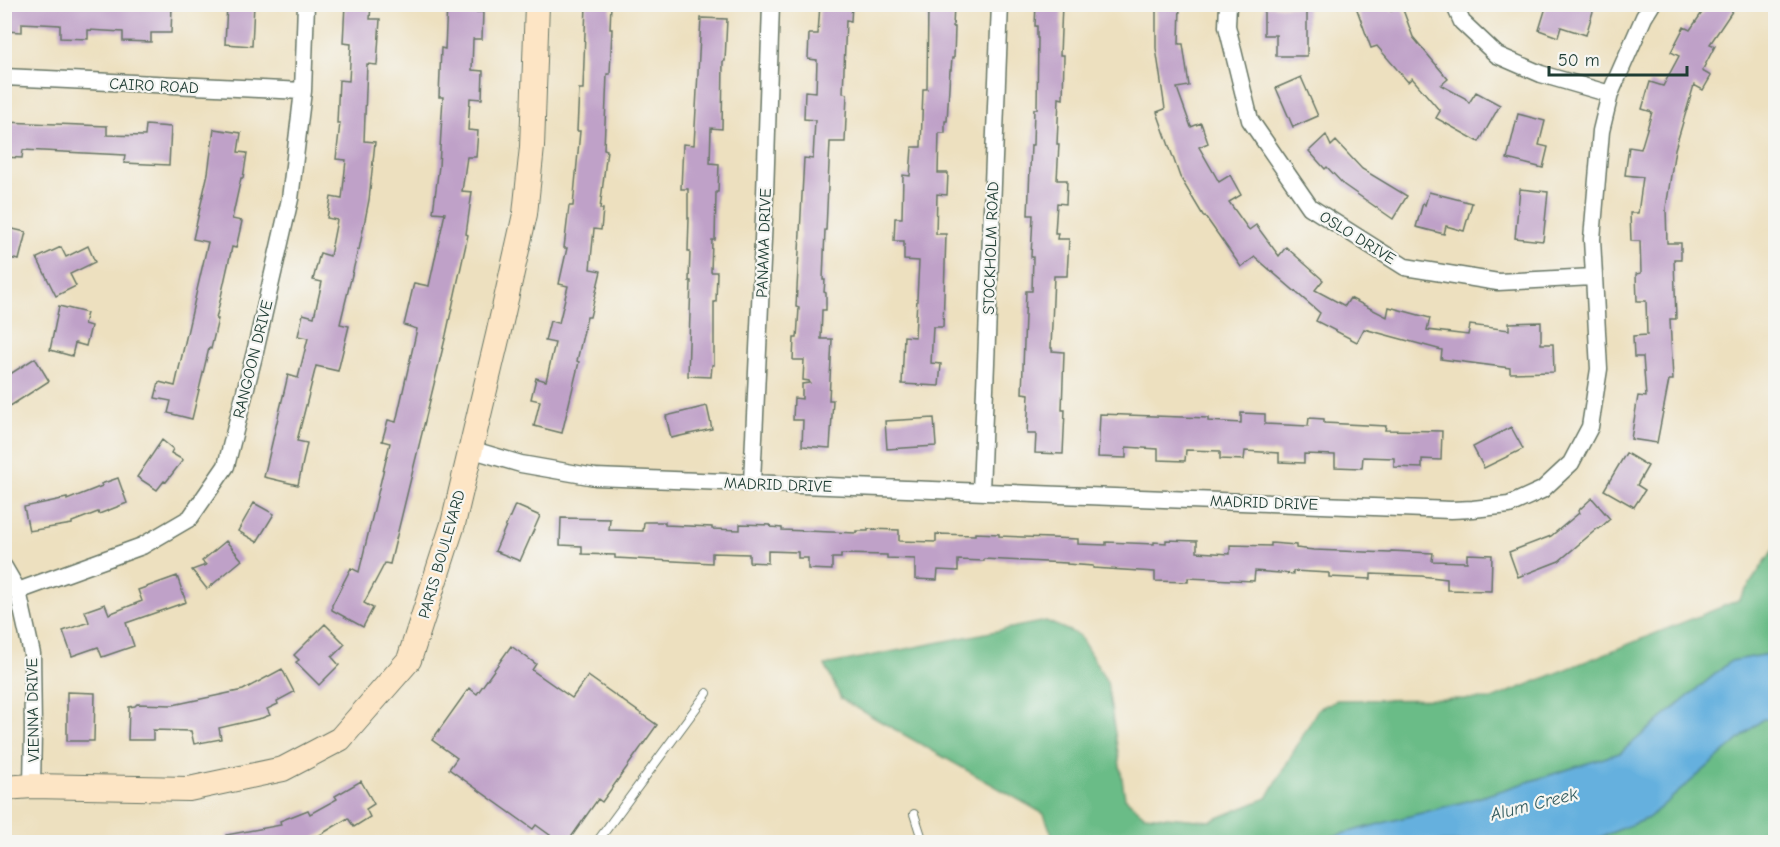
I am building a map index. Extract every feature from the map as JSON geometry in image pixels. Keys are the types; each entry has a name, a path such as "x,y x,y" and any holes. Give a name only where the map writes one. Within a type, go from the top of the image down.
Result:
{"street":[{"name":"RANGOON DRIVE","path":"18,591 142,546 190,518 226,466 290,199 303,91 306,4"},
{"name":"PARIS BOULEVARD","path":"4,788 32,786 189,789 283,769 340,739 410,660 453,524 525,214 532,147 537,4"},
{"name":"PANAMA DRIVE","path":"752,482 771,4"},
{"name":"STOCKHOLM ROAD","path":"981,491 1000,4"},
{"name":"OSLO DRIVE","path":"1228,4 1227,26 1250,120 1310,207 1405,267 1498,282 1593,277"},
{"path":"1454,4 1462,22 1497,55 1541,75 1610,94"},
{"name":"MADRID DRIVE","path":"471,449 521,464 595,477 1451,510 1509,506 1542,490 1572,463 1590,427 1599,369 1592,239 1601,131 1610,94 1652,4"},
{"name":"CAIRO ROAD","path":"4,77 303,91"},
{"name":"VIENNA DRIVE","path":"4,567 18,591 32,654 32,786"}],"lane":[{"path":"597,843 707,693"},
{"path":"914,814 923,842 921,843"}],"green space":[{"path":"1775,547 1775,653 1731,661 1620,753 1471,800 1311,842 1053,842 1044,814 841,699 825,665 1046,621 1079,635 1107,682 1125,798 1144,815 1210,821 1267,798 1318,709 1337,700 1492,699 1739,600"},
{"path":"1763,719 1775,720 1775,842 1588,842 1648,818"}],"water":[{"name":"Alum Creek","path":"1775,653 1775,720 1763,719 1648,818 1588,842 1311,842 1471,800 1620,753 1731,661"}],"building":[{"path":"4,4 172,6 171,33 151,33 151,42 123,41 123,32 88,30 88,39 60,38 60,25 22,23 22,32 4,31"},
{"path":"227,4 254,4 252,46 225,44"},
{"path":"345,4 371,4 370,19 380,19 377,65 367,64 364,141 375,142 369,200 340,324 349,326 338,371 316,366 297,441 307,443 298,485 264,477 288,375 298,378 308,338 298,336 303,314 314,317 322,282 313,280 320,253 330,256 337,220 327,218 331,197 342,199 346,160 336,159 340,123 337,123 339,80 349,81 351,44 343,43"},
{"path":"447,4 474,4 474,12 483,12 482,39 473,39 472,70 483,71 482,99 470,98 468,130 478,131 476,157 467,157 462,191 472,192 466,234 468,235 390,564 385,563 364,603 373,608 363,627 332,610 332,605 351,568 359,572 390,443 382,441 388,420 396,422 417,329 404,325 414,283 429,286 445,213 433,212 439,166 443,97 439,97 441,48 445,49"},
{"path":"586,4 611,4 610,74 607,74 604,149 607,150 600,209 603,209 601,230 594,229 590,269 601,271 590,317 587,317 562,433 534,426 540,401 531,399 536,378 546,381 555,343 545,341 550,321 559,323 568,286 559,284 567,248 564,248 569,206 573,206 580,131 577,131 579,89 583,89"},
{"path":"820,4 852,4 851,21 846,20 843,93 847,94 845,142 830,142 825,230 823,280 825,280 826,310 822,310 821,339 832,339 829,400 833,400 830,448 802,446 803,420 793,420 794,398 802,399 802,384 810,383 803,380 804,360 793,360 799,308 796,307 804,158 813,159 815,120 804,119 805,91 816,92 817,60 808,59 809,34 818,34"},
{"path":"928,4 954,4 953,27 955,27 947,121 945,121 945,133 939,133 938,173 948,173 947,195 937,194 936,234 946,234 943,327 933,327 931,363 941,364 939,386 902,384 904,336 915,337 919,261 904,260 904,241 894,241 895,218 902,218 903,175 910,176 912,147 921,147 923,89 927,89"},
{"path":"1036,4 1062,4 1060,55 1064,55 1063,99 1059,98 1057,180 1067,180 1066,204 1057,203 1055,233 1058,233 1057,239 1069,239 1067,276 1054,276 1051,348 1052,351 1064,352 1063,454 1035,453 1036,434 1027,434 1029,394 1022,393 1026,291 1032,291 1033,215 1028,215 1034,109 1037,109"},
{"path":"1156,4 1180,4 1179,44 1183,44 1189,86 1177,88 1191,127 1201,123 1208,143 1199,147 1219,182 1230,175 1241,195 1229,202 1249,230 1256,225 1279,256 1286,247 1323,280 1315,290 1345,306 1350,298 1387,317 1389,307 1430,318 1427,330 1468,335 1470,325 1509,330 1509,323 1541,322 1541,344 1553,344 1554,372 1510,373 1510,368 1441,359 1442,350 1364,329 1357,342 1316,321 1320,313 1255,257 1241,267 1204,217 1180,177 1157,112 1165,109 1156,48"},
{"path":"1355,4 1389,4 1391,11 1402,7 1413,37 1448,79 1441,85 1465,98 1469,103 1476,92 1500,105 1479,142 1436,118 1440,111 1412,78 1408,82 1377,46 1371,48"},
{"path":"1547,4 1582,4 1594,8 1586,35 1561,27 1558,37 1539,30"},
{"path":"1708,4 1737,4 1710,44 1715,46 1702,71 1711,76 1703,90 1694,85 1675,149 1666,208 1667,243 1681,243 1681,259 1674,259 1676,319 1670,319 1673,380 1669,380 1657,443 1631,439 1638,396 1646,397 1643,357 1634,357 1633,336 1647,335 1646,301 1637,301 1636,274 1641,273 1640,241 1631,241 1630,213 1638,213 1643,177 1625,175 1629,147 1641,149 1652,112 1642,109 1650,82 1663,86 1679,56 1671,52 1684,27 1690,30"},
{"path":"1264,6 1307,7 1307,56 1276,56 1276,35 1264,35"},
{"path":"701,18 727,19 725,61 723,61 722,129 711,128 710,163 719,164 715,240 712,240 711,272 717,272 716,302 714,302 714,365 712,365 711,377 688,376 691,281 689,281 690,251 688,251 688,189 681,189 683,144 694,145"},
{"path":"1301,77 1318,116 1293,127 1276,88"},
{"path":"1518,114 1545,121 1539,145 1548,147 1543,168 1507,159"},
{"path":"4,122 107,126 107,135 145,136 146,125 171,127 169,165 124,163 125,155 23,150 22,158 4,157"},
{"path":"214,129 241,133 238,152 247,153 232,219 242,221 236,248 232,247 216,319 218,319 192,419 168,413 171,401 155,398 159,382 175,386 208,242 193,239 208,173"},
{"path":"1326,135 1331,146 1336,141 1362,169 1407,196 1393,219 1344,185 1309,151"},
{"path":"1520,189 1548,192 1543,241 1515,238"},
{"path":"1429,192 1472,203 1464,231 1446,226 1444,234 1416,227"},
{"path":"4,227 26,232 19,260 4,257"},
{"path":"88,246 95,262 70,274 76,286 56,296 37,258 61,247 66,257"},
{"path":"59,306 87,313 84,324 91,326 86,346 75,343 72,356 50,350"},
{"path":"35,358 49,381 4,410 4,378"},
{"path":"707,406 712,429 671,438 666,416"},
{"path":"1241,413 1265,414 1265,424 1308,426 1309,418 1324,419 1324,423 1386,426 1385,430 1442,431 1441,460 1422,459 1422,468 1394,467 1394,458 1363,457 1362,468 1335,467 1335,455 1304,454 1304,463 1279,462 1279,453 1245,451 1244,460 1220,459 1220,451 1186,450 1185,461 1158,460 1158,449 1126,447 1126,458 1098,457 1100,414 1208,418 1208,421 1241,423"},
{"path":"934,418 936,446 887,449 885,421"},
{"path":"1511,427 1523,449 1484,468 1473,447"},
{"path":"162,440 173,449 171,453 183,460 157,490 137,477"},
{"path":"1626,453 1648,466 1637,485 1645,490 1634,507 1604,490"},
{"path":"118,478 127,503 99,514 98,512 72,522 72,524 29,531 24,507 67,498 67,500"},
{"path":"1592,498 1610,519 1559,561 1518,577 1509,552 1551,536 1579,513 1578,511"},
{"path":"254,503 274,514 257,542 238,531"},
{"path":"515,505 540,516 520,561 495,551"},
{"path":"561,518 610,519 609,530 643,531 644,522 740,530 740,524 770,525 782,528 782,530 856,533 856,531 868,531 868,529 899,530 899,541 936,542 936,534 975,535 975,533 1078,539 1078,544 1106,545 1106,542 1154,544 1154,542 1166,543 1166,540 1197,541 1197,552 1230,554 1230,545 1271,546 1271,543 1296,545 1296,548 1314,550 1433,553 1432,561 1467,562 1467,554 1492,555 1491,591 1447,590 1447,579 1421,576 1371,574 1371,579 1329,577 1329,573 1293,571 1293,574 1255,571 1254,581 1188,578 1188,582 1155,581 1155,572 1093,568 1093,566 1067,563 984,559 984,561 958,560 958,571 938,570 937,580 915,579 915,559 887,558 887,555 841,554 841,558 832,558 832,570 808,569 808,558 798,558 798,552 768,551 768,563 749,562 749,554 712,553 712,563 615,558 615,555 582,554 582,546 560,545"},
{"path":"226,541 242,560 207,589 192,570 206,565 202,561"},
{"path":"177,576 186,602 126,623 134,646 102,657 98,647 72,656 63,631 89,622 85,611 105,604 109,614 142,601 138,590"},
{"path":"325,624 345,644 332,657 339,665 319,685 296,662 299,660 294,655"},
{"path":"511,646 536,664 532,670 572,698 588,676 657,725 602,802 598,799 567,843 561,843 536,825 533,829 449,769 457,758 432,740 469,688 477,694"},
{"path":"282,669 294,692 267,709 270,715 219,728 221,739 194,744 191,731 153,730 153,740 128,740 129,707 137,704 173,705 243,690"},
{"path":"67,692 95,693 94,741 67,741"},
{"path":"361,781 374,804 366,809 370,817 354,827 348,818 320,835 301,843 227,843 226,835 281,825 280,821 308,810 310,814 337,799 335,796"}]}
